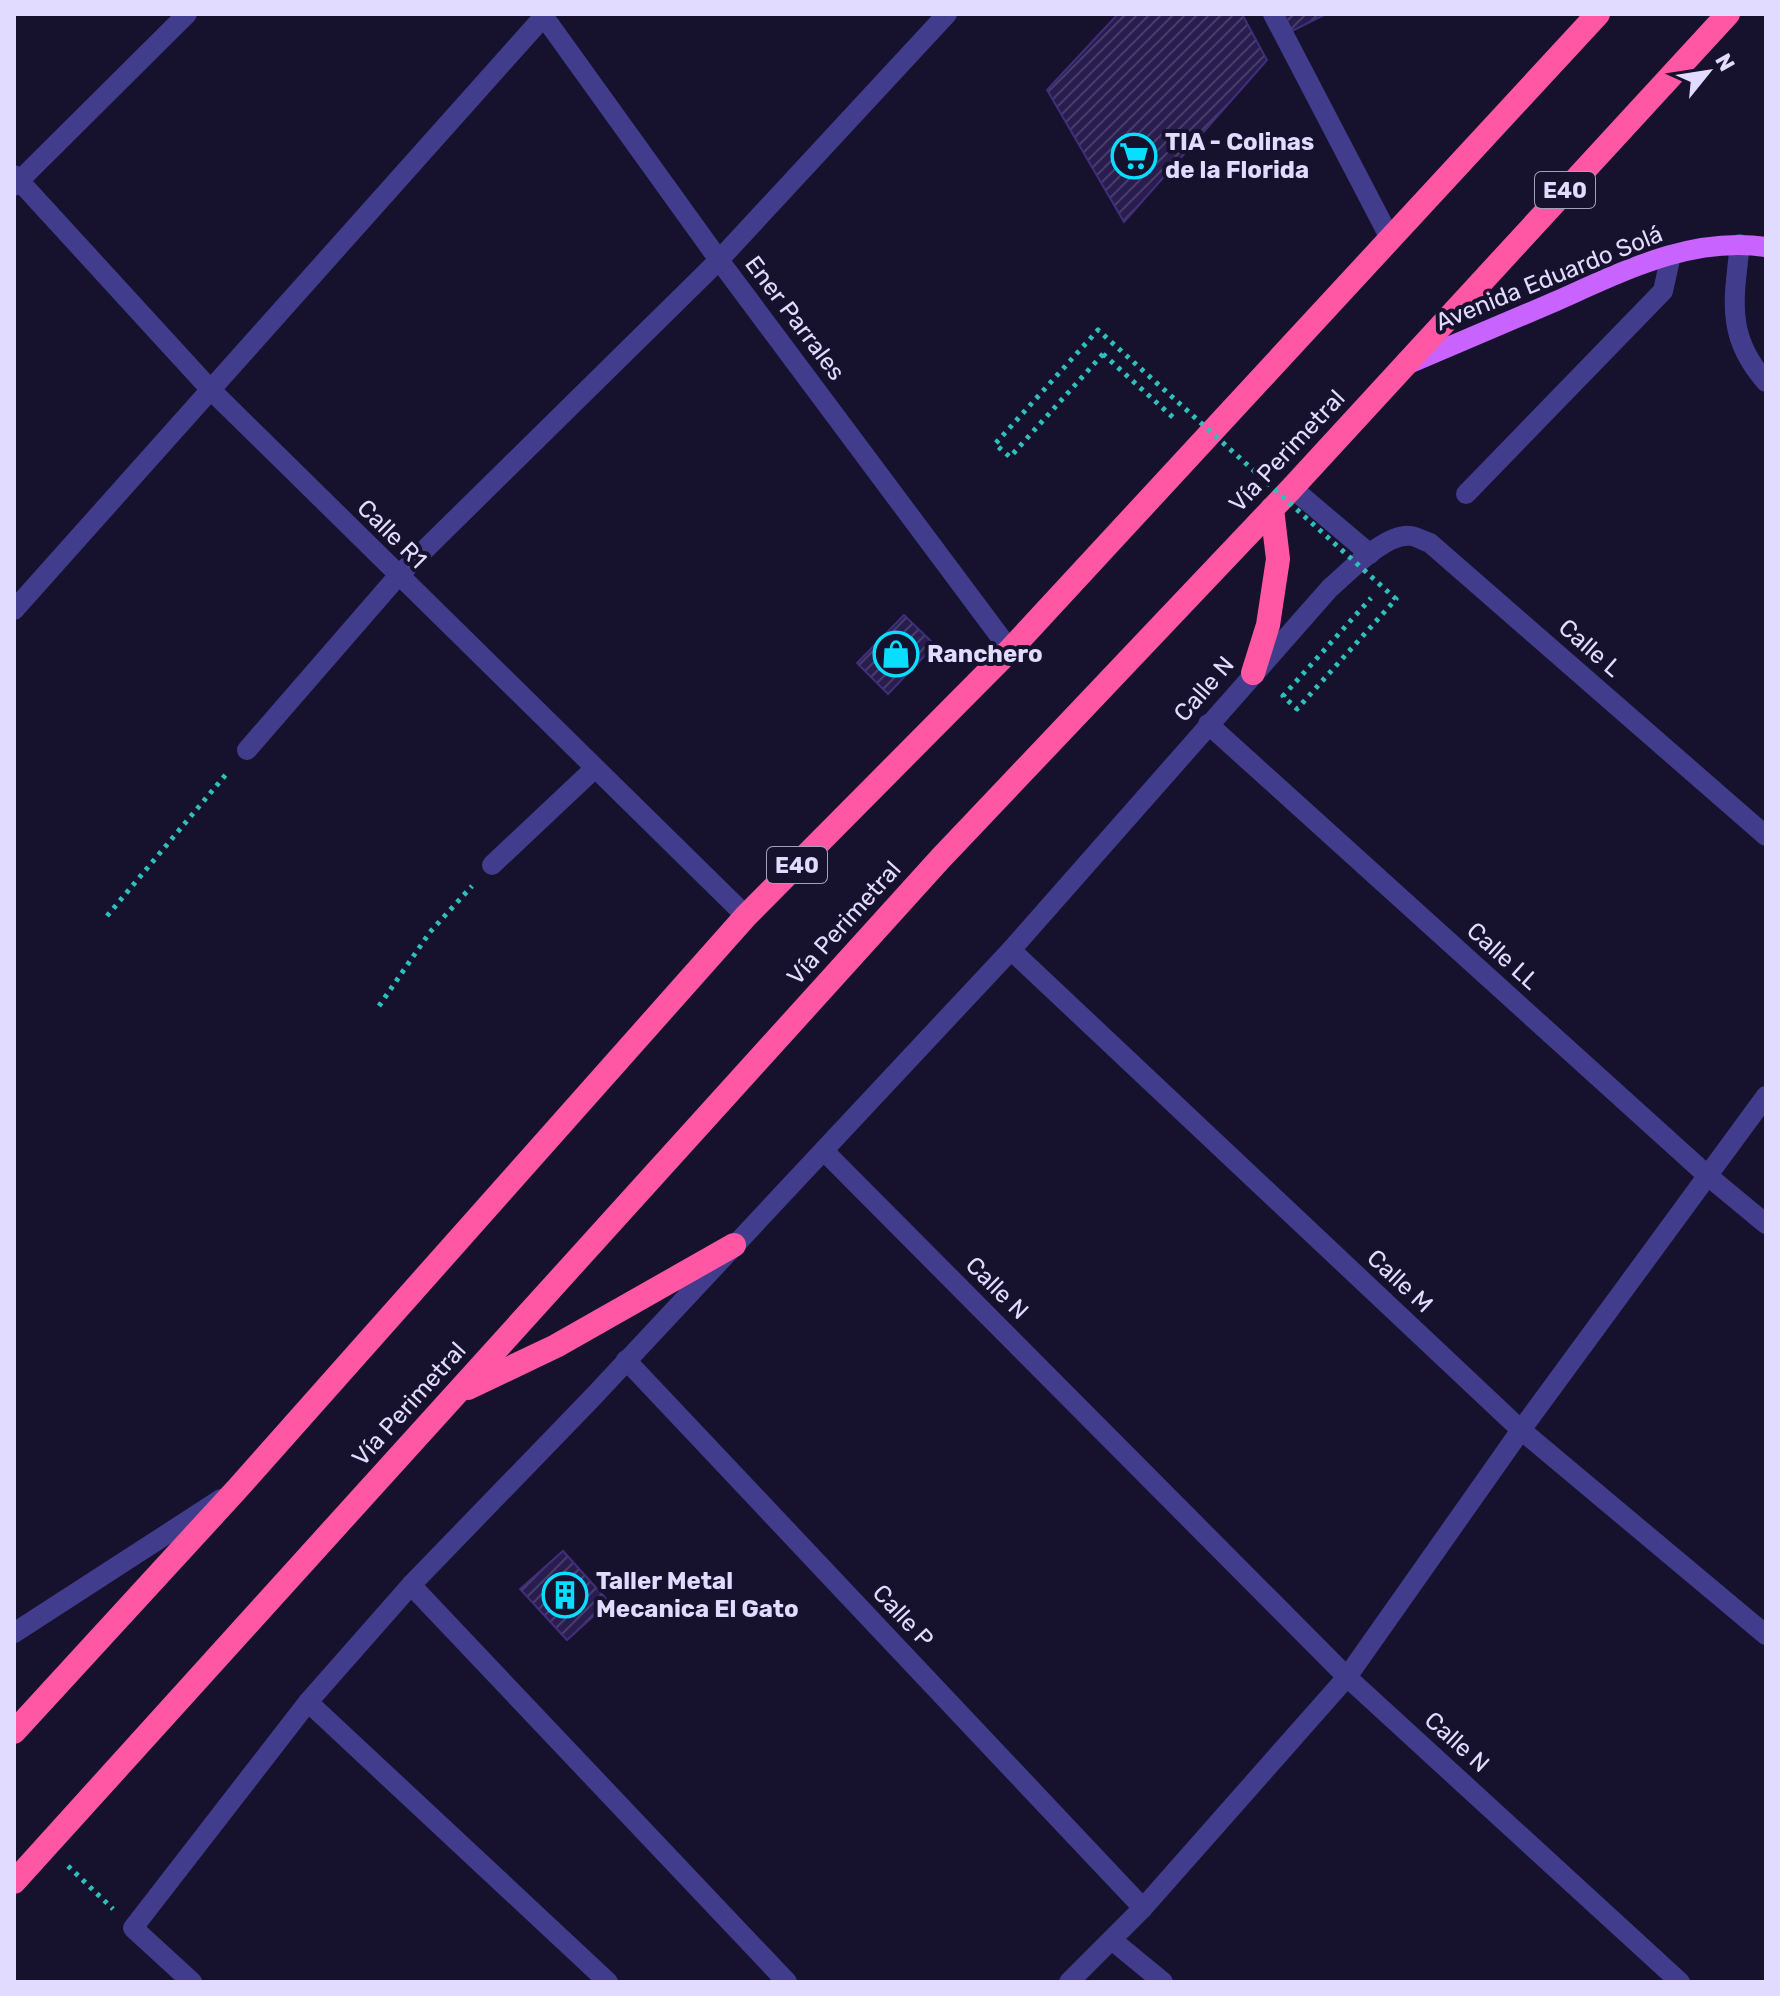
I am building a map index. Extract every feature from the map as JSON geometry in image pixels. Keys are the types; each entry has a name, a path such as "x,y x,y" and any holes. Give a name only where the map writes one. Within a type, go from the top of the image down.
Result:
{"highway":[{"name":"E40","path":"14,1732 238,1488 746,916 1010,650 1598,14"},
{"name":"Vía Perimetral","path":"14,1882 940,859 1292,488 1728,14"},
{"path":"1253,673 1268,625 1278,559 1272,509"},
{"path":"455,1395 556,1346 734,1245"}],"main road":[{"name":"Avenida Eduardo Solá","path":"1403,367 1649,261 1696,248 1740,244 1766,247"}],"street":[{"path":"16,181 187,14"},
{"path":"247,750 398,576 719,260 947,14"},
{"path":"1273,14 1391,240"},
{"path":"1549,65 1581,14"},
{"path":"14,610 544,15"},
{"name":"Ener Parrales","path":"544,15 719,260 1010,650"},
{"name":"Calle R1","path":"16,181 210,389 746,916"},
{"path":"1740,244 1733,311 1738,339 1766,382"},
{"path":"1466,494 1663,291 1671,255"},
{"path":"1292,488 1370,554"},
{"name":"Calle L","path":"1330,588 1388,541 1409,535 1430,543 1766,836"},
{"name":"Calle N","path":"1330,588 1011,950 825,1152 1347,1677 1680,1982"},
{"name":"Calle LL","path":"1208,724 1708,1176 1766,1224"},
{"path":"492,865 594,769"},
{"name":"Calle M","path":"1011,950 1521,1430 1766,1635"},
{"path":"1069,1982 1143,1908 1347,1677 1521,1430 1766,1096"},
{"path":"192,1982 133,1928 308,1702 411,1585 825,1152"},
{"name":"Calle P","path":"626,1360 1143,1908"},
{"path":"14,1633 238,1488"},
{"path":"411,1585 787,1982"},
{"path":"308,1702 608,1982"},
{"path":"1112,1940 1163,1982"}],"path":[{"path":"1202,443 1103,354 1010,457 995,444 1098,330 1396,599 1297,709 1283,696 1371,598"},
{"path":"107,916 247,750"},
{"path":"379,1006 430,932 492,865"},
{"path":"47,1846 133,1928"}],"building":[{"name":"TIA - Colinas de la Florida","path":"1118,14 1242,14 1267,60 1124,222 1047,90"},
{"path":"1283,14 1326,14 1292,31"},
{"name":"Ranchero","path":"904,615 935,645 888,694 857,663"},
{"name":"Taller Metal Mecanica El Gato","path":"563,1551 609,1602 567,1640 520,1589"}],"place":[{"name":"TIA - Colinas de la Florida","path":"1134,156"},
{"name":"Ranchero","path":"896,654"},
{"name":"Taller Metal Mecanica El Gato","path":"565,1595"}]}
